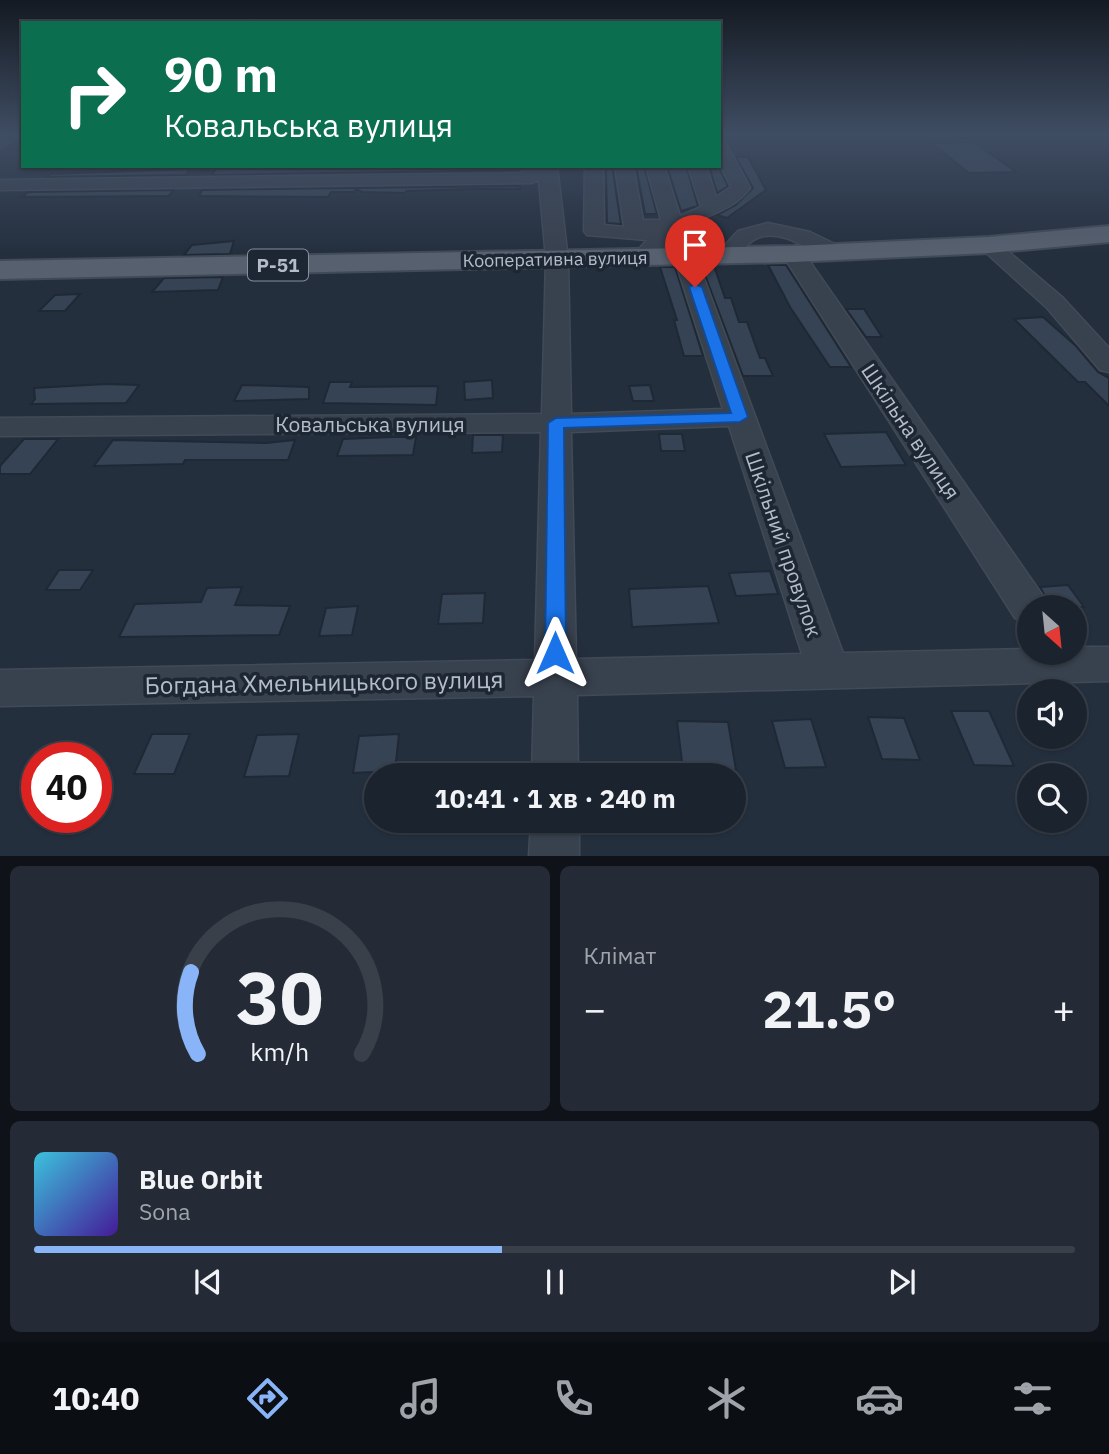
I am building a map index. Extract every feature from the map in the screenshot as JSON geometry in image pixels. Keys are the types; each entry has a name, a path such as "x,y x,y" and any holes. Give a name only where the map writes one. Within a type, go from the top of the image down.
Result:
{"main road":[{"name":"Кооперативна вулиця","path":"0,270 642,258 674,239 726,256 835,253 989,245 1109,234"}],"street":[{"path":"0,185 492,173"},
{"path":"547,173 557,259 555,763"},
{"path":"594,173 594,231 674,239 741,188 733,173"},
{"path":"625,173 634,226 674,239"},
{"name":"Шкільний провулок","path":"657,173 674,239 740,417 828,672"},
{"path":"699,173 711,210"},
{"path":"726,256 744,235 772,229 807,236 835,253"},
{"path":"989,245 1055,303 1109,364"},
{"name":"Шкільна вулиця","path":"793,254 1021,595"},
{"name":"Ковальська вулиця","path":"0,427 556,423 740,417"},
{"name":"Богдана Хмельницького вулиця","path":"0,688 828,672 1017,662"},
{"name":"Богдана Хмельницького вулиця","path":"1087,662 1109,664"},
{"path":"555,833 555,856"}],"building":[{"path":"79,173 187,173 47,177 50,174"},
{"path":"213,173 338,173 212,175"},
{"path":"606,173 613,173 621,224 607,223"},
{"path":"637,173 646,173 657,214 645,214"},
{"path":"669,173 688,173 698,206 681,211"},
{"path":"711,173 721,173 728,186 717,193"},
{"path":"745,173 757,173 766,190 727,218 717,215 736,205 753,188"},
{"path":"520,186 520,189 405,193 362,192 356,189 354,192 331,192 328,197 199,196 202,190"},
{"path":"174,190 169,196 22,197 28,192"},
{"path":"234,241 230,254 184,255 192,245"},
{"path":"768,265 786,265 851,367 830,367 790,307"},
{"path":"714,266 725,298 731,298 739,322 747,322 760,358 765,358 773,376 743,376 702,267"},
{"path":"660,267 675,267 703,356 684,356 674,320 677,320"},
{"path":"223,277 218,290 152,292 164,278"},
{"path":"80,294 65,311 39,311 55,295"},
{"path":"846,309 864,309 882,337 866,337"},
{"path":"1043,317 1076,346 1098,372 1109,378 1109,406 1085,382 1078,382 1014,319"},
{"path":"492,380 493,398 465,400 464,382"},
{"path":"330,382 352,382 350,387 438,386 436,405 323,403"},
{"path":"139,385 126,403 31,404 35,399 34,388"},
{"path":"242,385 309,387 309,399 234,401"},
{"path":"650,385 654,401 633,401 629,386"},
{"path":"886,432 906,465 841,467 824,434"},
{"path":"659,434 682,434 685,451 661,451"},
{"path":"473,435 503,435 502,452 472,453"},
{"path":"416,437 413,455 337,456 343,439"},
{"path":"24,439 58,439 30,474 0,474 0,466"},
{"path":"113,440 266,443 295,440 288,460 185,460 183,464 94,466"},
{"path":"59,570 93,570 80,590 46,590"},
{"path":"770,571 778,594 736,596 729,573"},
{"path":"1068,585 1075,595 1044,595 1040,587"},
{"path":"708,586 719,623 632,627 629,589"},
{"path":"242,587 235,605 290,606 279,635 119,637 135,604 201,602 207,588"},
{"path":"485,593 483,623 438,624 442,594"},
{"path":"358,606 352,635 319,636 326,608"},
{"path":"951,711 989,711 1014,766 974,765"},
{"path":"868,717 904,718 920,760 882,759"},
{"path":"811,719 826,767 785,768 772,721"},
{"path":"677,721 728,722 735,763 682,763"},
{"path":"152,734 190,734 174,774 134,774"},
{"path":"299,734 289,776 244,777 257,735"},
{"path":"399,734 396,763 364,763 364,772 353,773 359,736"}],"route":[{"path":"555,653 556,423 740,417 695,287"}]}
